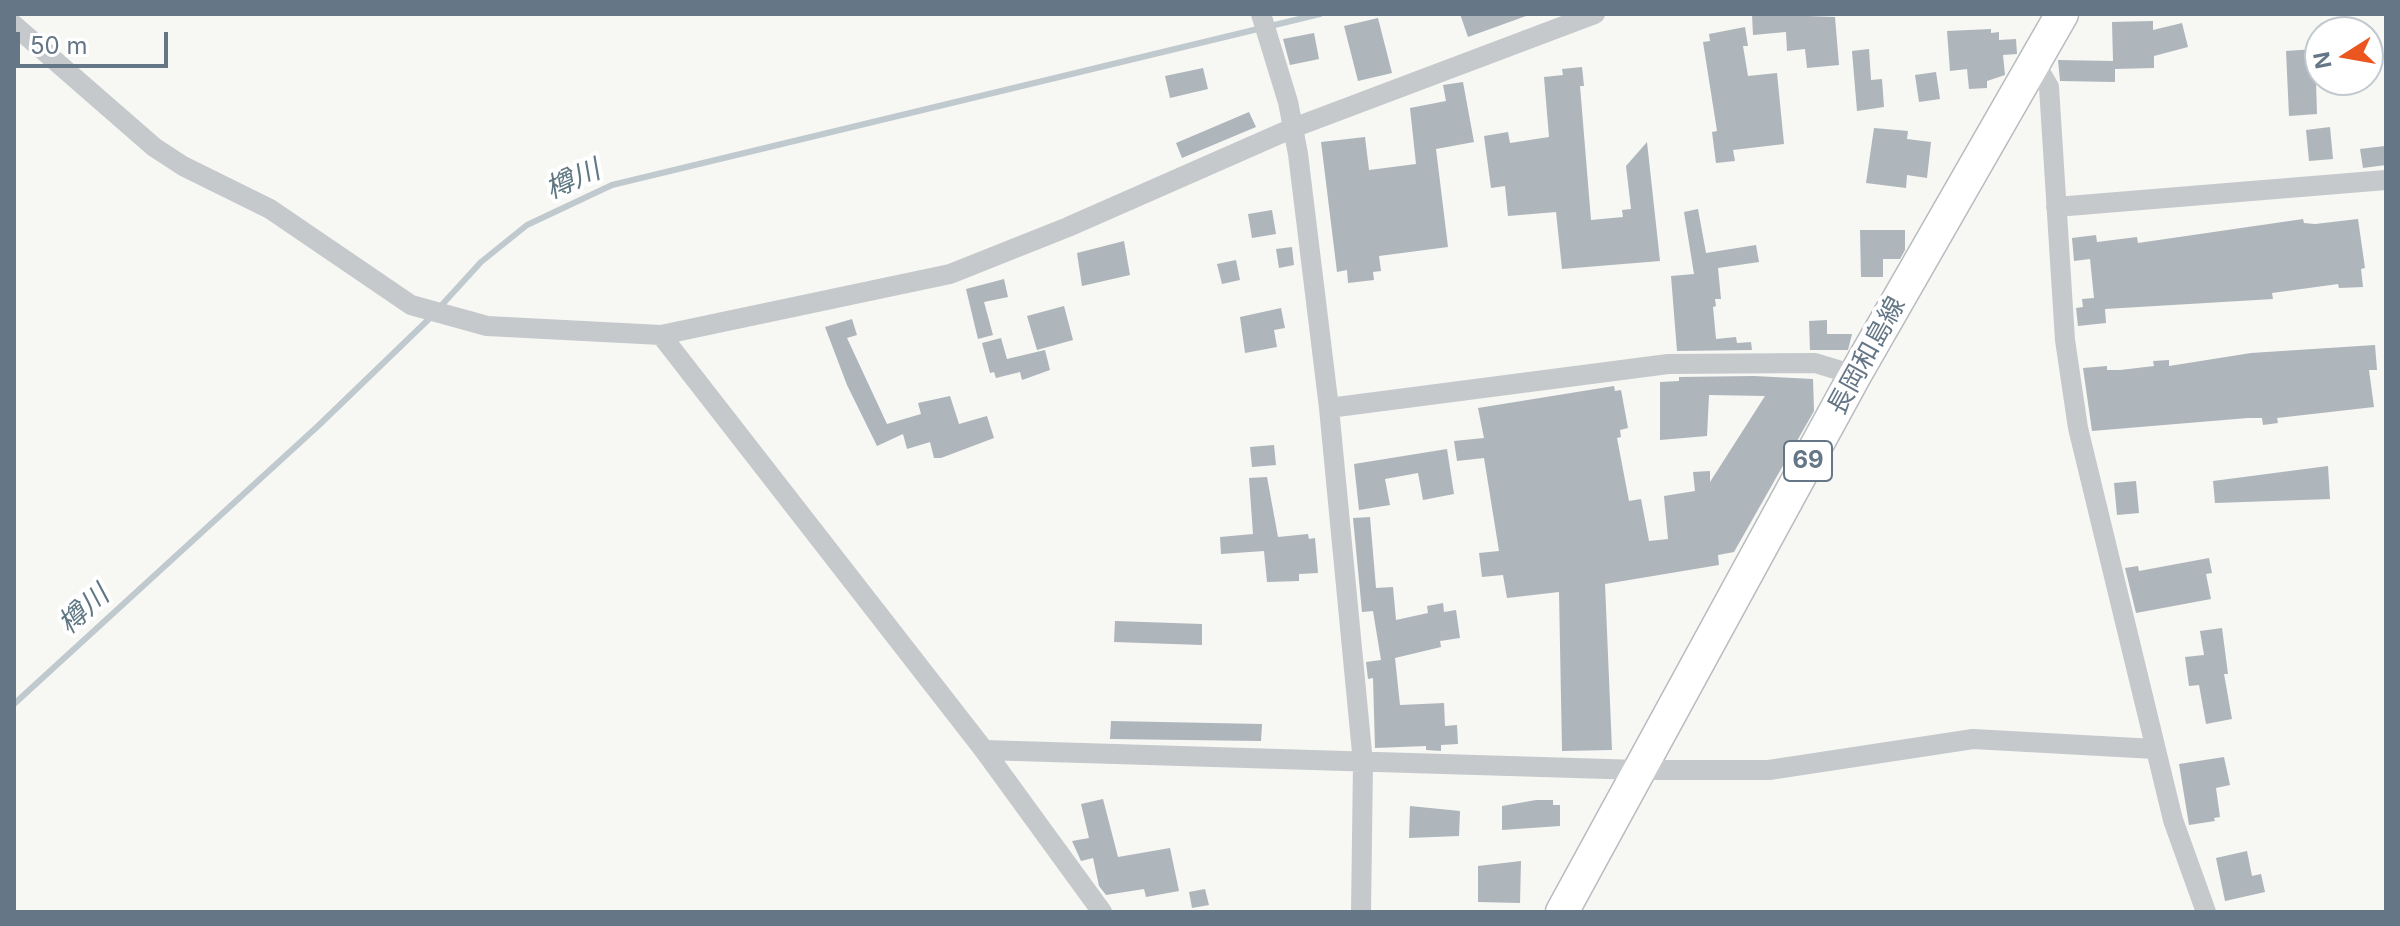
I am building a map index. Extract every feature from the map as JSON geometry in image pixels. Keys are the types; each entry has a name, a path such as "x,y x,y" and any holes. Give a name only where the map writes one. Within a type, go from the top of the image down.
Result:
{"main road":[{"name":"長岡和島線","path":"1562,912 1855,375 2062,14"}],"street":[{"path":"1261,14 1293,128 1329,408 1363,763 1361,912"},
{"path":"14,25 154,147 183,166 270,209 411,305 452,319 518,328 661,335 950,274 1068,227 1293,128 1491,56 1595,14"},
{"path":"2034,62 2049,87 2065,340 2078,428 2173,820 2206,912"},
{"path":"2056,207 2386,180"},
{"path":"661,335 984,750 1102,912"},
{"path":"1329,408 1668,364 1815,363 1855,375"},
{"path":"984,750 1640,770 1801,768 1973,739 2155,749"}],"building":[{"path":"1460,14 1525,14 1526,16 1468,37"},
{"path":"1752,14 1835,17 1839,65 1807,68 1805,49 1787,51 1786,32 1753,35"},
{"path":"1378,18 1392,73 1358,81 1344,26"},
{"path":"2153,21 2153,30 2182,23 2188,47 2154,56 2154,68 2115,69 2115,82 2060,81 2058,60 2113,61 2112,22"},
{"path":"1745,27 1748,46 1743,46 1748,76 1777,73 1784,144 1733,150 1735,161 1716,163 1712,132 1717,131 1703,42 1710,41 1709,34"},
{"path":"1991,29 1991,33 1999,32 1999,40 2016,39 2017,54 2003,55 2005,75 1987,81 1987,88 1969,89 1967,69 1950,71 1947,31"},
{"path":"1314,33 1319,59 1290,65 1283,39"},
{"path":"1869,49 1871,80 1882,79 1884,107 1857,111 1852,51"},
{"path":"2304,50 2304,96 2316,96 2317,114 2289,116 2286,51"},
{"path":"1582,67 1584,86 1580,86 1591,220 1623,217 1622,210 1631,209 1626,166 1647,142 1660,261 1562,269 1556,212 1508,216 1505,186 1491,188 1484,136 1508,132 1510,143 1549,137 1544,77 1563,75 1562,69"},
{"path":"1203,68 1208,89 1170,98 1165,76"},
{"path":"1936,72 1940,99 1919,102 1915,75"},
{"path":"1463,82 1474,142 1436,149 1448,247 1379,256 1381,271 1373,272 1374,280 1348,283 1347,270 1337,272 1321,142 1365,137 1369,170 1416,164 1410,108 1446,101 1443,85"},
{"path":"1249,112 1256,127 1182,158 1176,143"},
{"path":"2330,127 2333,159 2309,161 2306,130"},
{"path":"1874,128 1908,131 1907,139 1931,142 1927,178 1907,175 1906,188 1866,183"},
{"path":"2385,146 2386,165 2363,168 2360,149"},
{"path":"1698,209 1706,253 1756,245 1759,262 1718,268 1721,299 1715,299 1716,306 1713,307 1716,339 1736,337 1737,343 1751,342 1752,350 1677,351 1671,276 1694,274 1684,212"},
{"path":"1272,210 1276,234 1252,238 1248,214"},
{"path":"2303,219 2304,223 2315,224 2358,219 2365,268 2361,269 2363,287 2339,288 2338,284 2272,293 2273,299 2105,309 2106,323 2078,326 2076,308 2083,307 2082,299 2094,298 2090,259 2074,261 2072,238 2096,235 2097,242 2137,237 2138,243"},
{"path":"1860,230 1905,230 1905,250 1900,259 1883,259 1883,277 1861,277"},
{"path":"1124,241 1130,275 1082,286 1077,253"},
{"path":"1292,247 1294,265 1279,268 1276,249"},
{"path":"1236,260 1240,280 1222,284 1217,264"},
{"path":"1004,279 1008,297 984,302 993,335 978,339 966,289"},
{"path":"1064,306 1073,340 1037,350 1027,316"},
{"path":"1281,308 1285,328 1274,330 1277,347 1245,353 1240,317"},
{"path":"852,319 857,335 847,338 887,424 921,414 918,403 950,396 959,424 987,416 994,438 941,458 934,458 930,442 907,449 903,434 877,446 847,385 825,327"},
{"path":"1827,320 1827,334 1852,334 1848,350 1810,350 1809,321"},
{"path":"1001,338 1007,359 1045,350 1050,370 1022,380 1020,372 996,378 994,372 990,373 982,343"},
{"path":"2375,345 2377,370 2369,370 2374,407 2277,418 2278,423 2263,425 2262,418 2248,418 2092,431 2083,368 2107,366 2107,370 2120,370 2154,366 2153,361 2169,360 2169,366 2251,353"},
{"path":"1679,377 1813,379 1814,411 1734,552 1718,555 1719,565 1605,584 1612,750 1562,751 1559,592 1507,598 1503,575 1482,577 1479,553 1499,551 1484,458 1457,461 1454,441 1484,438 1478,408 1614,386 1615,391 1621,390 1628,428 1620,430 1621,437 1617,438 1629,501 1641,499 1649,541 1668,539 1664,496 1695,491 1693,472 1710,471 1710,482 1765,396 1709,395 1707,436 1660,440 1660,382 1679,381"},
{"path":"1274,445 1276,465 1252,467 1250,447"},
{"path":"1447,449 1454,494 1423,500 1418,473 1385,479 1390,505 1359,510 1354,464"},
{"path":"2328,466 2330,499 2215,503 2213,481"},
{"path":"1267,477 1278,537 1308,534 1309,539 1315,538 1318,573 1299,574 1299,581 1267,582 1264,551 1221,554 1220,537 1253,534 1249,478"},
{"path":"2136,481 2139,513 2117,515 2114,483"},
{"path":"1370,517 1376,588 1393,587 1396,620 1428,613 1427,606 1443,603 1444,612 1456,610 1460,638 1440,641 1441,647 1395,658 1400,705 1444,703 1445,726 1457,725 1458,744 1441,745 1441,751 1426,750 1426,746 1375,748 1373,678 1368,679 1366,662 1381,660 1373,611 1362,612 1353,518"},
{"path":"2209,558 2212,573 2206,574 2211,599 2136,613 2125,568 2138,566 2139,571"},
{"path":"1115,621 1202,624 1202,645 1114,642"},
{"path":"2222,628 2228,674 2224,674 2232,719 2206,724 2199,685 2189,686 2185,657 2204,655 2200,631"},
{"path":"1111,721 1262,724 1261,741 1110,739"},
{"path":"2224,757 2230,785 2216,788 2220,817 2214,818 2215,821 2189,825 2179,764"},
{"path":"1103,799 1118,857 1170,848 1179,891 1146,897 1144,889 1106,895 1099,886 1093,858 1081,861 1072,841 1089,838 1081,804"},
{"path":"1553,800 1553,805 1560,805 1560,826 1502,830 1502,806"},
{"path":"1410,806 1460,811 1459,836 1409,838"},
{"path":"2247,851 2252,876 2261,874 2265,892 2225,901 2216,858"},
{"path":"1521,861 1520,903 1478,902 1478,866"},
{"path":"1205,889 1209,905 1192,908 1189,892"}],"waterway":[{"name":"樽川","path":"439,308 481,262 527,225 612,185 1320,14"},
{"name":"樽川","path":"14,704 318,426 431,317"}]}
